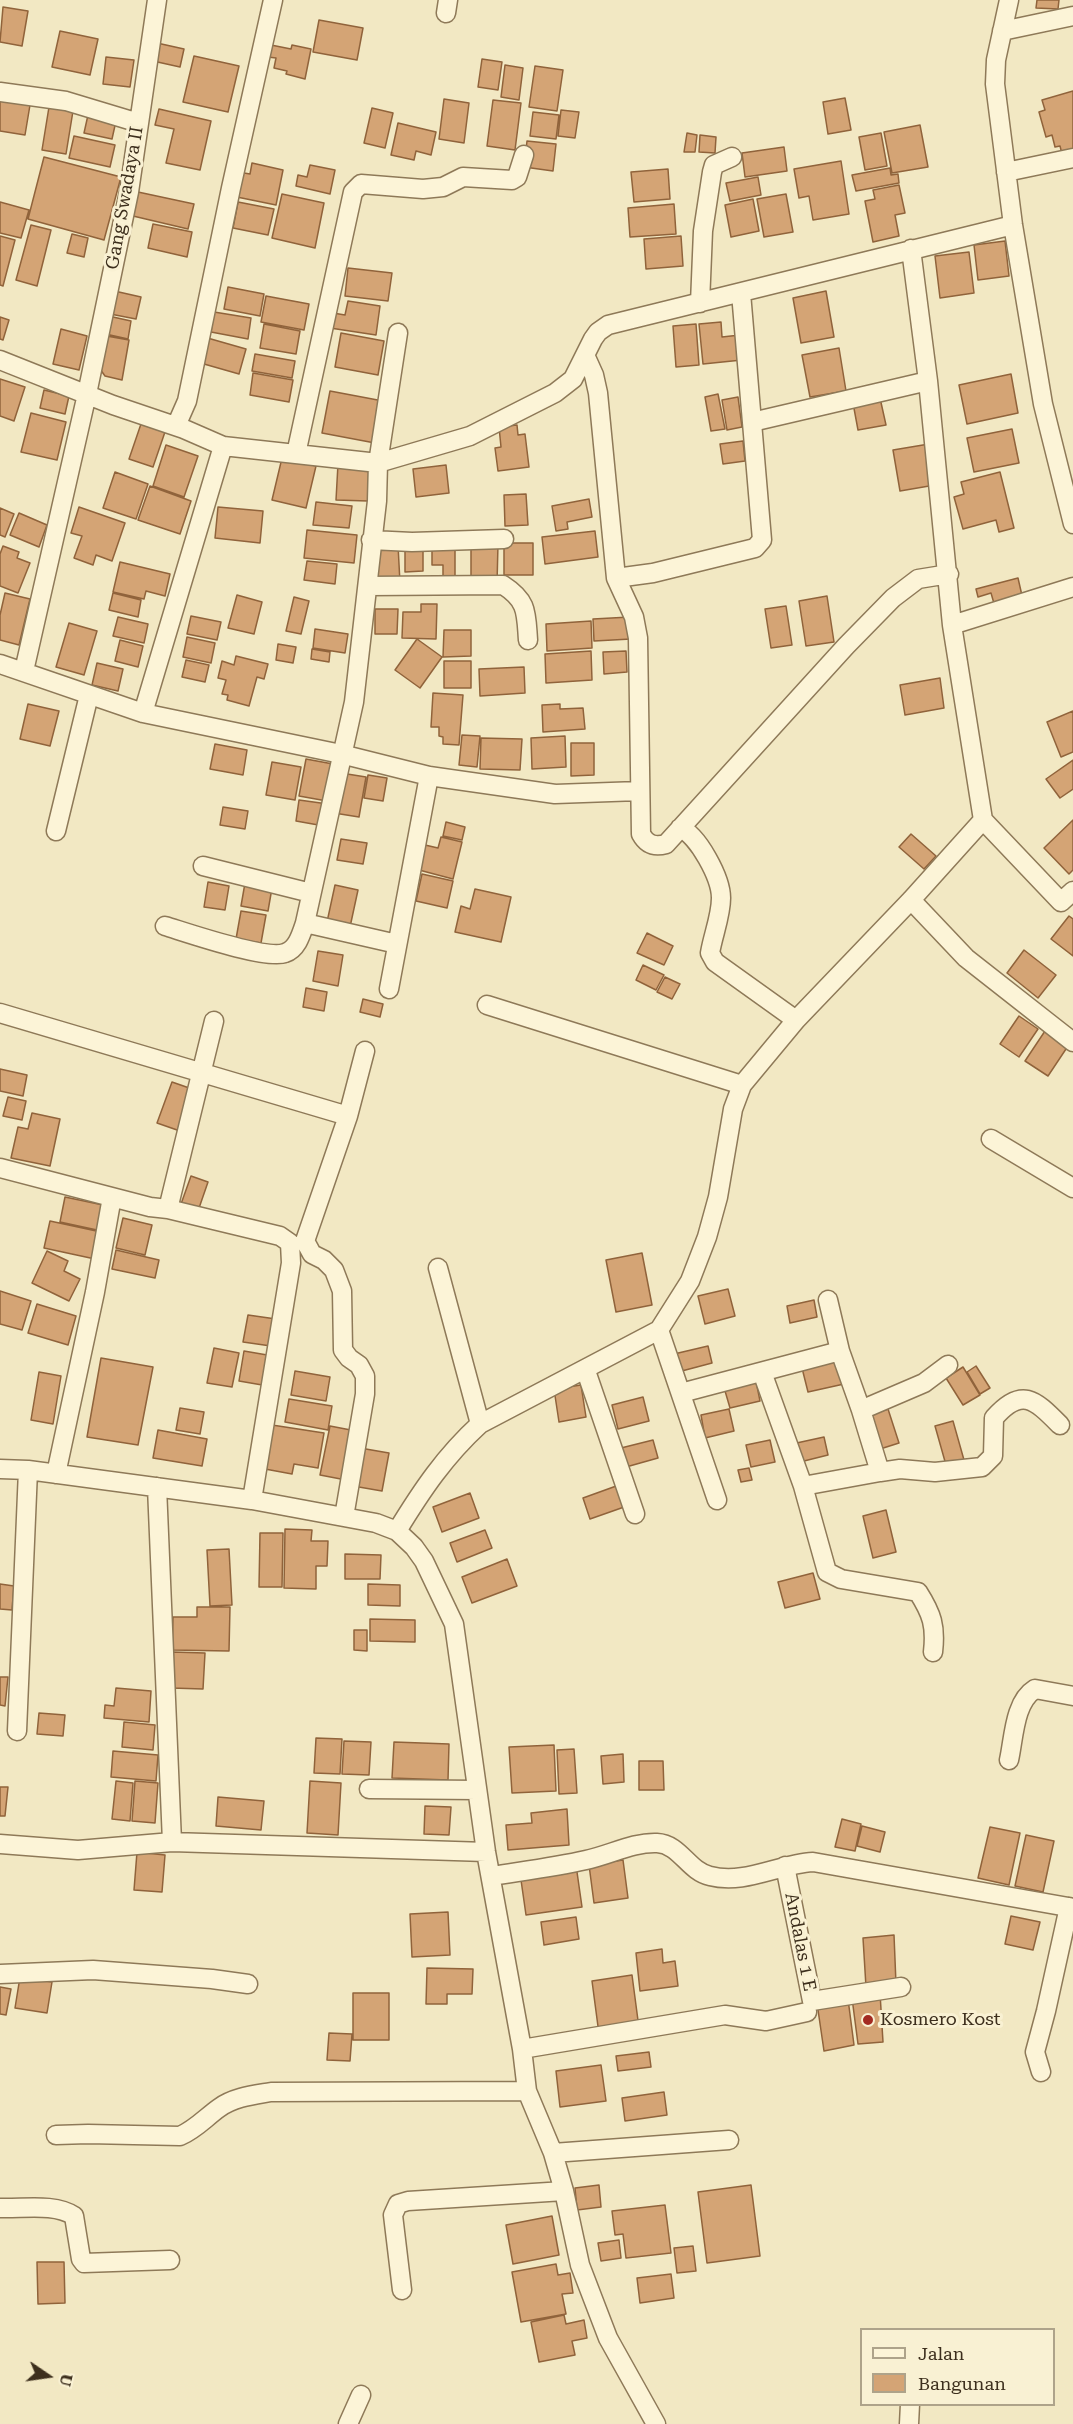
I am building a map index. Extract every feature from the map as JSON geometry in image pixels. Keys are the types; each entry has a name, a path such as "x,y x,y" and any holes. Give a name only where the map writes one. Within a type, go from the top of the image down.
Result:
{"street":[{"name":"Gang Swadaya II","path":"24,671 87,394 129,192 157,0"},
{"path":"176,426 187,402 273,0"},
{"path":"1009,0 996,60 995,84 1013,225 1043,404 1068,482 1073,524"},
{"path":"1002,32 1073,16"},
{"path":"0,92 66,101 139,123"},
{"path":"296,454 353,192 361,184 423,189 443,187 464,177 512,180 517,177 524,154"},
{"path":"700,303 703,231 712,172 714,165 732,157"},
{"path":"1006,172 1073,158"},
{"path":"0,360 223,446 378,463 470,436 555,393 573,379 598,332 608,326 1013,225"},
{"path":"911,249 928,381 949,574 952,625 983,820 1069,901"},
{"path":"616,578 653,573 759,545 763,534 741,293"},
{"path":"165,926 241,948 276,954 285,953 297,944 305,923 354,702 368,586 378,463 398,333"},
{"path":"585,355 594,375 598,393 616,578 634,617 638,638 639,791 641,834 644,839 658,846 666,844 846,646 893,598 918,579 949,574"},
{"path":"752,422 928,381"},
{"path":"143,713 223,446"},
{"path":"372,540 412,542 504,539"},
{"path":"368,586 503,585 518,595 525,609 528,640"},
{"path":"952,625 1073,587"},
{"path":"0,664 24,671 38,679 143,713 341,754 429,776 555,794 639,791"},
{"path":"56,831 89,695"},
{"path":"389,988 429,776"},
{"path":"397,1531 423,1488 456,1446 480,1424 521,1401 586,1371 660,1330 690,1281 707,1237 729,1138 733,1109 742,1085 796,1020 911,900 983,820"},
{"path":"680,828 688,831 697,840 720,886 720,911 710,953 716,962 796,1020"},
{"path":"203,866 311,893"},
{"path":"911,900 966,958 1073,1042"},
{"path":"305,923 397,944"},
{"path":"487,1005 742,1085"},
{"path":"0,1013 348,1116"},
{"path":"168,1209 214,1021"},
{"path":"344,1517 365,1394 365,1376 359,1365 343,1350 342,1291 334,1270 324,1260 312,1254 305,1241 348,1116 365,1051"},
{"path":"991,1139 1073,1188"},
{"path":"0,1168 280,1236 290,1243 292,1254 252,1500"},
{"path":"56,1474 95,1292 112,1197"},
{"path":"292,1254 324,1260"},
{"path":"438,1268 480,1424"},
{"path":"828,1300 840,1351 880,1472"},
{"path":"660,1330 717,1500"},
{"path":"681,1393 840,1351"},
{"path":"861,1410 924,1383 948,1365"},
{"path":"586,1371 635,1514"},
{"path":"762,1372 804,1486 827,1572 840,1580 918,1592 930,1611 935,1635 933,1652"},
{"path":"804,1486 900,1469 935,1472 982,1467 993,1456 994,1418 1005,1405 1024,1399 1038,1403 1060,1425"},
{"path":"0,1469 28,1470 252,1500 376,1523 397,1531 414,1547 424,1561 454,1624 486,1852 522,2049 527,2091 553,2153 580,2265 608,2338 656,2424"},
{"path":"17,1731 28,1470"},
{"path":"157,1487 172,1842"},
{"path":"1009,1760 1021,1706 1029,1692 1035,1689 1073,1696"},
{"path":"369,1789 477,1791"},
{"path":"0,1844 78,1850 172,1842 486,1852"},
{"path":"492,1876 588,1860 642,1844 658,1843 675,1850 690,1866 710,1876 734,1878 813,1862 1071,1908 1035,2052 1036,2064 1041,2072"},
{"name":"Andalas 1 E","path":"785,1866 812,2001 901,1987"},
{"path":"0,1974 93,1970 248,1984"},
{"path":"522,2049 725,2016 766,2021 807,2012"},
{"path":"56,2135 180,2136 194,2130 221,2106 242,2098 271,2092 527,2091"},
{"path":"553,2153 729,2140"},
{"path":"402,2290 393,2215 398,2204 408,2201 564,2191"},
{"path":"0,2208 59,2209 69,2212 74,2216 81,2259 84,2263 171,2260"},
{"path":"348,2424 361,2395"},
{"path":"909,2424 910,2406"}],"building":[{"path":"1037,0 1059,0 1058,9 1036,8"},
{"path":"3,7 28,11 22,46 0,42"},
{"path":"319,20 363,28 357,60 313,52"},
{"path":"60,31 98,39 90,75 52,67"},
{"path":"157,43 184,49 180,67 153,61"},
{"path":"271,45 291,49 292,45 311,49 305,79 274,68 276,58 268,57"},
{"path":"194,56 239,66 228,112 183,102"},
{"path":"106,57 134,60 130,87 103,84"},
{"path":"482,59 502,62 498,90 478,87"},
{"path":"505,65 523,68 519,100 501,97"},
{"path":"535,66 563,70 557,111 529,107"},
{"path":"1073,91 1073,151 1062,154 1060,146 1055,147 1052,135 1046,137 1039,112 1045,110 1042,100"},
{"path":"0,94 31,99 25,135 0,131"},
{"path":"845,98 851,130 828,134 823,102"},
{"path":"444,99 469,103 464,143 439,139"},
{"path":"493,100 521,103 515,150 487,146"},
{"path":"49,107 73,111 66,154 42,150"},
{"path":"372,108 393,113 385,148 364,143"},
{"path":"159,109 211,121 200,170 166,163 174,129 155,125"},
{"path":"561,110 579,112 575,138 558,136"},
{"path":"533,112 559,115 556,139 530,136"},
{"path":"88,115 116,121 112,139 84,133"},
{"path":"398,123 436,132 431,155 416,151 414,160 391,155"},
{"path":"920,125 928,167 892,173 884,132"},
{"path":"687,133 697,135 695,152 684,152"},
{"path":"881,133 887,166 865,170 859,137"},
{"path":"700,135 716,137 715,153 699,152"},
{"path":"74,136 115,145 110,167 69,158"},
{"path":"527,141 556,144 553,171 524,167"},
{"path":"784,147 787,171 745,177 742,153"},
{"path":"44,157 121,177 104,240 28,219"},
{"path":"841,161 849,214 813,220 809,196 799,198 794,169"},
{"path":"252,163 283,170 276,205 232,196 238,172 250,174"},
{"path":"310,165 335,170 330,194 296,186 298,175 307,177"},
{"path":"890,168 891,175 898,174 899,183 856,191 852,175"},
{"path":"668,169 670,199 634,202 631,172"},
{"path":"758,177 761,195 730,201 726,183"},
{"path":"899,185 905,213 895,215 899,236 873,242 865,201 875,199 873,190"},
{"path":"138,192 194,204 188,229 133,216"},
{"path":"282,194 324,203 315,248 272,238"},
{"path":"786,194 793,232 764,237 757,199"},
{"path":"753,199 759,231 731,237 725,205"},
{"path":"0,202 29,210 21,238 0,233"},
{"path":"238,202 274,209 268,235 233,228"},
{"path":"674,204 676,234 630,237 628,208"},
{"path":"153,224 192,232 187,257 148,248"},
{"path":"31,225 51,230 37,286 16,280"},
{"path":"72,234 88,238 84,257 67,253"},
{"path":"0,236 15,240 3,286 0,285"},
{"path":"681,236 683,266 646,269 644,239"},
{"path":"1005,241 1009,276 978,280 974,245"},
{"path":"969,252 974,293 940,298 935,256"},
{"path":"348,268 392,273 388,301 345,296"},
{"path":"228,287 264,294 260,316 224,309"},
{"path":"110,290 141,297 136,319 105,313"},
{"path":"826,291 834,337 801,343 793,298"},
{"path":"266,296 309,304 304,330 261,322"},
{"path":"348,301 380,306 376,335 330,328 333,313 345,315"},
{"path":"214,312 251,318 248,339 211,332"},
{"path":"104,315 131,321 128,339 101,333"},
{"path":"0,317 9,320 3,340 0,339"},
{"path":"721,322 722,337 740,335 742,360 703,364 699,324"},
{"path":"264,324 300,331 296,354 260,348"},
{"path":"696,324 699,365 676,367 673,326"},
{"path":"61,329 87,336 79,370 53,364"},
{"path":"341,333 384,341 378,375 335,367"},
{"path":"101,335 129,340 122,380 105,376 95,362"},
{"path":"204,337 246,349 239,374 197,362"},
{"path":"839,348 846,391 810,397 802,355"},
{"path":"255,354 295,361 292,378 252,371"},
{"path":"253,373 293,380 289,402 250,395"},
{"path":"1011,374 1018,413 967,424 959,385"},
{"path":"0,379 25,387 14,421 0,416"},
{"path":"44,390 69,396 65,414 40,408"},
{"path":"330,391 383,401 375,443 322,433"},
{"path":"718,394 725,429 711,431 705,397"},
{"path":"738,397 742,427 727,430 722,400"},
{"path":"880,398 886,425 858,430 853,403"},
{"path":"31,413 66,422 57,460 21,452"},
{"path":"142,421 166,429 153,467 129,459"},
{"path":"517,425 518,435 525,434 529,467 498,471 495,448 501,447 499,427"},
{"path":"1012,429 1019,463 974,472 967,438"},
{"path":"743,441 745,461 723,464 720,444"},
{"path":"929,444 935,485 900,491 893,450"},
{"path":"166,445 198,456 184,497 153,486"},
{"path":"282,458 316,466 306,508 272,500"},
{"path":"338,464 369,465 368,501 336,500"},
{"path":"446,465 449,493 416,497 413,469"},
{"path":"115,472 148,484 136,519 103,508"},
{"path":"1000,472 1014,528 999,532 996,520 963,529 954,497 964,494 961,482"},
{"path":"150,486 191,501 180,534 138,520"},
{"path":"526,494 528,525 505,526 504,495"},
{"path":"589,499 592,517 567,522 568,529 556,531 552,506"},
{"path":"316,502 352,506 349,528 313,525"},
{"path":"79,507 125,523 112,561 96,555 93,565 74,558 82,536 71,533"},
{"path":"218,507 263,511 260,543 215,538"},
{"path":"0,508 14,514 5,537 0,535"},
{"path":"19,513 47,525 39,547 10,535"},
{"path":"307,530 357,535 354,563 304,558"},
{"path":"595,531 598,557 545,564 542,537"},
{"path":"504,543 533,543 533,575 504,575"},
{"path":"471,544 498,544 497,584 471,584"},
{"path":"398,545 400,583 376,585 375,546"},
{"path":"3,546 19,552 17,558 30,563 18,593 0,586 0,554"},
{"path":"432,549 455,549 455,583 443,584 443,565 432,565"},
{"path":"405,551 423,551 423,571 405,572"},
{"path":"307,561 337,564 335,584 304,580"},
{"path":"120,562 170,574 165,596 146,591 144,599 113,592"},
{"path":"1018,578 1023,600 995,607 991,593 978,597 976,589"},
{"path":"5,593 30,599 19,645 0,640 0,615"},
{"path":"113,593 141,600 138,617 109,610"},
{"path":"237,595 262,602 254,634 228,628"},
{"path":"827,596 834,642 806,646 799,601"},
{"path":"294,597 309,601 301,634 286,631"},
{"path":"421,604 437,604 436,639 402,638 403,612 421,612"},
{"path":"786,606 792,645 771,648 765,609"},
{"path":"375,609 398,609 397,634 375,634"},
{"path":"191,616 221,622 217,640 187,634"},
{"path":"118,617 148,624 144,643 113,636"},
{"path":"630,617 631,639 594,641 593,619"},
{"path":"591,621 592,648 547,651 546,624"},
{"path":"69,623 97,631 84,675 56,667"},
{"path":"315,629 348,634 345,653 313,648"},
{"path":"444,630 471,630 471,656 443,657"},
{"path":"187,637 215,643 211,663 183,657"},
{"path":"417,639 442,657 420,688 395,670"},
{"path":"120,640 143,646 138,667 115,661"},
{"path":"278,644 296,647 293,663 276,660"},
{"path":"312,649 330,652 329,662 311,659"},
{"path":"591,651 592,680 546,683 545,654"},
{"path":"626,651 627,672 604,674 603,652"},
{"path":"236,656 268,664 264,679 257,677 249,706 227,700 228,695 222,694 226,680 218,678 222,661 234,665"},
{"path":"186,660 209,665 205,682 182,677"},
{"path":"444,661 471,661 471,688 444,688"},
{"path":"97,663 123,669 118,691 92,685"},
{"path":"524,667 525,693 480,696 479,669"},
{"path":"940,678 944,708 905,715 900,685"},
{"path":"433,693 463,695 459,745 443,744 443,737 439,736 439,727 431,727"},
{"path":"28,704 59,711 50,746 20,739"},
{"path":"560,704 560,709 583,708 585,729 543,732 542,705"},
{"path":"1073,711 1073,752 1061,757 1047,722"},
{"path":"462,735 480,736 477,767 459,765"},
{"path":"565,736 566,767 532,769 531,738"},
{"path":"481,738 522,739 520,770 480,769"},
{"path":"571,743 594,743 594,775 571,776"},
{"path":"215,744 247,750 243,775 210,769"},
{"path":"306,759 333,764 327,801 299,796"},
{"path":"1073,760 1073,789 1060,798 1046,779"},
{"path":"272,762 301,767 295,800 266,795"},
{"path":"341,773 366,777 359,817 334,813"},
{"path":"368,775 387,778 383,801 364,798"},
{"path":"299,800 328,804 324,826 296,821"},
{"path":"223,807 248,811 245,829 220,825"},
{"path":"1073,820 1073,870 1069,874 1044,848"},
{"path":"446,822 465,827 462,840 443,836"},
{"path":"911,834 936,856 924,869 899,847"},
{"path":"441,837 462,842 453,879 419,870 425,845 438,848"},
{"path":"341,839 367,843 363,864 337,860"},
{"path":"422,874 453,881 447,908 416,901"},
{"path":"208,882 229,886 225,910 204,907"},
{"path":"245,883 272,888 268,911 241,906"},
{"path":"335,885 358,890 350,927 327,922"},
{"path":"475,889 511,897 501,942 455,932 461,906 470,909"},
{"path":"241,911 266,915 261,943 236,939"},
{"path":"1069,916 1073,919 1073,956 1051,939"},
{"path":"647,933 673,946 664,965 637,953"},
{"path":"1024,950 1056,975 1038,998 1007,973"},
{"path":"318,951 343,955 338,986 313,981"},
{"path":"643,965 664,975 656,990 636,980"},
{"path":"665,977 680,984 672,999 657,992"},
{"path":"306,988 327,992 324,1011 303,1007"},
{"path":"363,999 383,1004 380,1017 360,1012"},
{"path":"1019,1016 1038,1029 1019,1057 1000,1044"},
{"path":"1045,1031 1068,1046 1048,1076 1025,1061"},
{"path":"0,1069 27,1075 23,1096 0,1091"},
{"path":"172,1082 195,1090 180,1131 157,1123"},
{"path":"8,1097 26,1101 22,1120 3,1116"},
{"path":"32,1113 60,1119 50,1166 11,1158 18,1127 28,1129"},
{"path":"191,1176 208,1182 198,1211 181,1204"},
{"path":"65,1197 103,1205 97,1230 60,1222"},
{"path":"123,1218 152,1225 145,1255 116,1248"},
{"path":"50,1221 101,1232 95,1259 44,1248"},
{"path":"116,1250 159,1260 155,1278 112,1269"},
{"path":"47,1251 68,1261 64,1271 80,1279 69,1301 32,1283"},
{"path":"642,1253 652,1305 616,1312 606,1260"},
{"path":"728,1289 735,1316 705,1324 698,1296"},
{"path":"0,1291 31,1301 22,1330 0,1324"},
{"path":"814,1300 817,1317 790,1323 787,1306"},
{"path":"37,1304 76,1316 68,1345 28,1333"},
{"path":"248,1315 276,1319 271,1346 243,1342"},
{"path":"708,1346 712,1363 678,1372 674,1354"},
{"path":"214,1348 239,1353 232,1387 207,1383"},
{"path":"244,1351 273,1356 268,1386 239,1381"},
{"path":"101,1358 153,1367 138,1445 87,1437"},
{"path":"838,1360 844,1384 808,1392 802,1368"},
{"path":"976,1366 990,1388 980,1394 967,1372"},
{"path":"963,1367 980,1395 963,1405 946,1378"},
{"path":"295,1371 330,1377 326,1401 291,1395"},
{"path":"39,1372 61,1376 53,1424 31,1420"},
{"path":"755,1376 760,1401 730,1408 723,1384"},
{"path":"581,1385 586,1417 559,1422 554,1389"},
{"path":"643,1397 649,1421 618,1429 612,1405"},
{"path":"289,1399 332,1406 328,1430 285,1422"},
{"path":"180,1408 204,1412 200,1434 176,1430"},
{"path":"729,1409 734,1431 705,1438 701,1415"},
{"path":"888,1409 899,1443 877,1450 867,1416"},
{"path":"953,1421 964,1460 946,1465 935,1426"},
{"path":"272,1425 324,1433 318,1468 294,1464 292,1474 265,1469"},
{"path":"330,1426 356,1431 346,1480 320,1475"},
{"path":"158,1430 207,1439 202,1466 153,1458"},
{"path":"824,1437 828,1455 796,1463 792,1444"},
{"path":"653,1440 658,1458 626,1467 621,1448"},
{"path":"770,1440 775,1462 751,1467 746,1445"},
{"path":"360,1448 389,1453 382,1491 353,1486"},
{"path":"749,1468 752,1480 741,1482 738,1470"},
{"path":"619,1485 627,1506 590,1519 583,1498"},
{"path":"470,1493 479,1518 442,1532 433,1507"},
{"path":"886,1510 896,1552 873,1558 863,1516"},
{"path":"285,1529 312,1530 311,1541 328,1541 327,1566 316,1566 316,1589 284,1588"},
{"path":"485,1530 492,1548 457,1562 450,1543"},
{"path":"260,1533 283,1533 282,1587 259,1587"},
{"path":"229,1549 232,1605 210,1606 207,1550"},
{"path":"345,1554 381,1555 380,1579 345,1579"},
{"path":"507,1559 517,1586 472,1603 462,1577"},
{"path":"813,1573 820,1599 785,1608 778,1582"},
{"path":"0,1584 14,1586 12,1610 0,1609"},
{"path":"368,1584 400,1585 400,1606 368,1605"},
{"path":"197,1607 230,1607 229,1651 172,1650 173,1617 197,1617"},
{"path":"370,1619 415,1620 415,1642 370,1641"},
{"path":"354,1630 367,1630 367,1651 354,1650"},
{"path":"172,1652 205,1653 203,1689 171,1688"},
{"path":"0,1677 8,1677 5,1706 0,1705"},
{"path":"116,1688 151,1691 149,1722 104,1718 105,1705 114,1706"},
{"path":"39,1713 65,1715 63,1736 37,1734"},
{"path":"124,1722 155,1725 153,1750 122,1747"},
{"path":"316,1738 342,1739 340,1774 314,1773"},
{"path":"344,1741 371,1742 369,1775 342,1774"},
{"path":"394,1742 449,1744 448,1780 392,1778"},
{"path":"554,1745 556,1791 512,1793 509,1747"},
{"path":"574,1749 577,1793 559,1794 557,1750"},
{"path":"113,1751 158,1755 156,1781 111,1777"},
{"path":"623,1754 624,1782 603,1784 601,1756"},
{"path":"639,1761 663,1761 664,1790 639,1790"},
{"path":"116,1781 133,1783 130,1821 112,1819"},
{"path":"135,1781 158,1783 155,1823 132,1821"},
{"path":"310,1781 341,1783 338,1835 307,1833"},
{"path":"0,1787 8,1787 5,1816 0,1816"},
{"path":"218,1797 264,1801 261,1830 216,1826"},
{"path":"425,1806 451,1807 449,1835 424,1834"},
{"path":"567,1809 569,1845 508,1850 506,1825 532,1823 531,1813"},
{"path":"842,1819 861,1824 855,1851 835,1847"},
{"path":"862,1826 885,1832 880,1852 857,1846"},
{"path":"990,1827 1020,1833 1009,1885 978,1878"},
{"path":"1026,1835 1054,1841 1043,1892 1015,1886"},
{"path":"137,1852 165,1855 162,1892 134,1890"},
{"path":"623,1860 628,1898 594,1903 589,1865"},
{"path":"576,1865 582,1907 526,1915 520,1873"},
{"path":"448,1912 450,1955 412,1957 410,1914"},
{"path":"1011,1916 1040,1922 1033,1950 1005,1944"},
{"path":"576,1917 579,1939 544,1945 541,1922"},
{"path":"894,1935 896,1984 866,1987 863,1938"},
{"path":"662,1949 663,1963 675,1961 678,1986 640,1991 636,1953"},
{"path":"427,1968 473,1969 472,1994 447,1994 447,2004 426,2004"},
{"path":"632,1975 639,2028 599,2034 592,1981"},
{"path":"20,1977 52,1982 47,2013 15,2008"},
{"path":"0,1987 11,1989 6,2015 0,2014"},
{"path":"353,1993 389,1993 389,2040 353,2040"},
{"name":"Kosmero Kost","path":"880,1993 883,2042 858,2044 852,1998"},
{"path":"848,1999 854,2045 824,2051 817,2003"},
{"path":"329,2033 352,2034 350,2061 327,2060"},
{"path":"649,2052 651,2067 618,2071 616,2056"},
{"path":"601,2065 606,2101 560,2107 556,2071"},
{"path":"664,2092 667,2115 625,2121 622,2098"},
{"path":"599,2185 601,2207 577,2210 575,2188"},
{"path":"751,2185 760,2256 707,2263 698,2192"},
{"path":"665,2205 671,2253 626,2258 623,2234 615,2235 612,2211"},
{"path":"552,2216 559,2255 513,2264 506,2225"},
{"path":"619,2240 621,2258 601,2261 598,2243"},
{"path":"693,2246 696,2271 677,2273 674,2248"},
{"path":"37,2262 64,2262 65,2303 38,2304"},
{"path":"556,2264 558,2275 570,2273 573,2293 562,2294 566,2314 521,2322 512,2272"},
{"path":"671,2274 674,2298 640,2303 637,2278"},
{"path":"564,2315 566,2324 584,2320 587,2338 572,2341 575,2355 539,2362 531,2322"}],"place":[{"name":"Kosmero Kost","path":"868,2020"}]}
